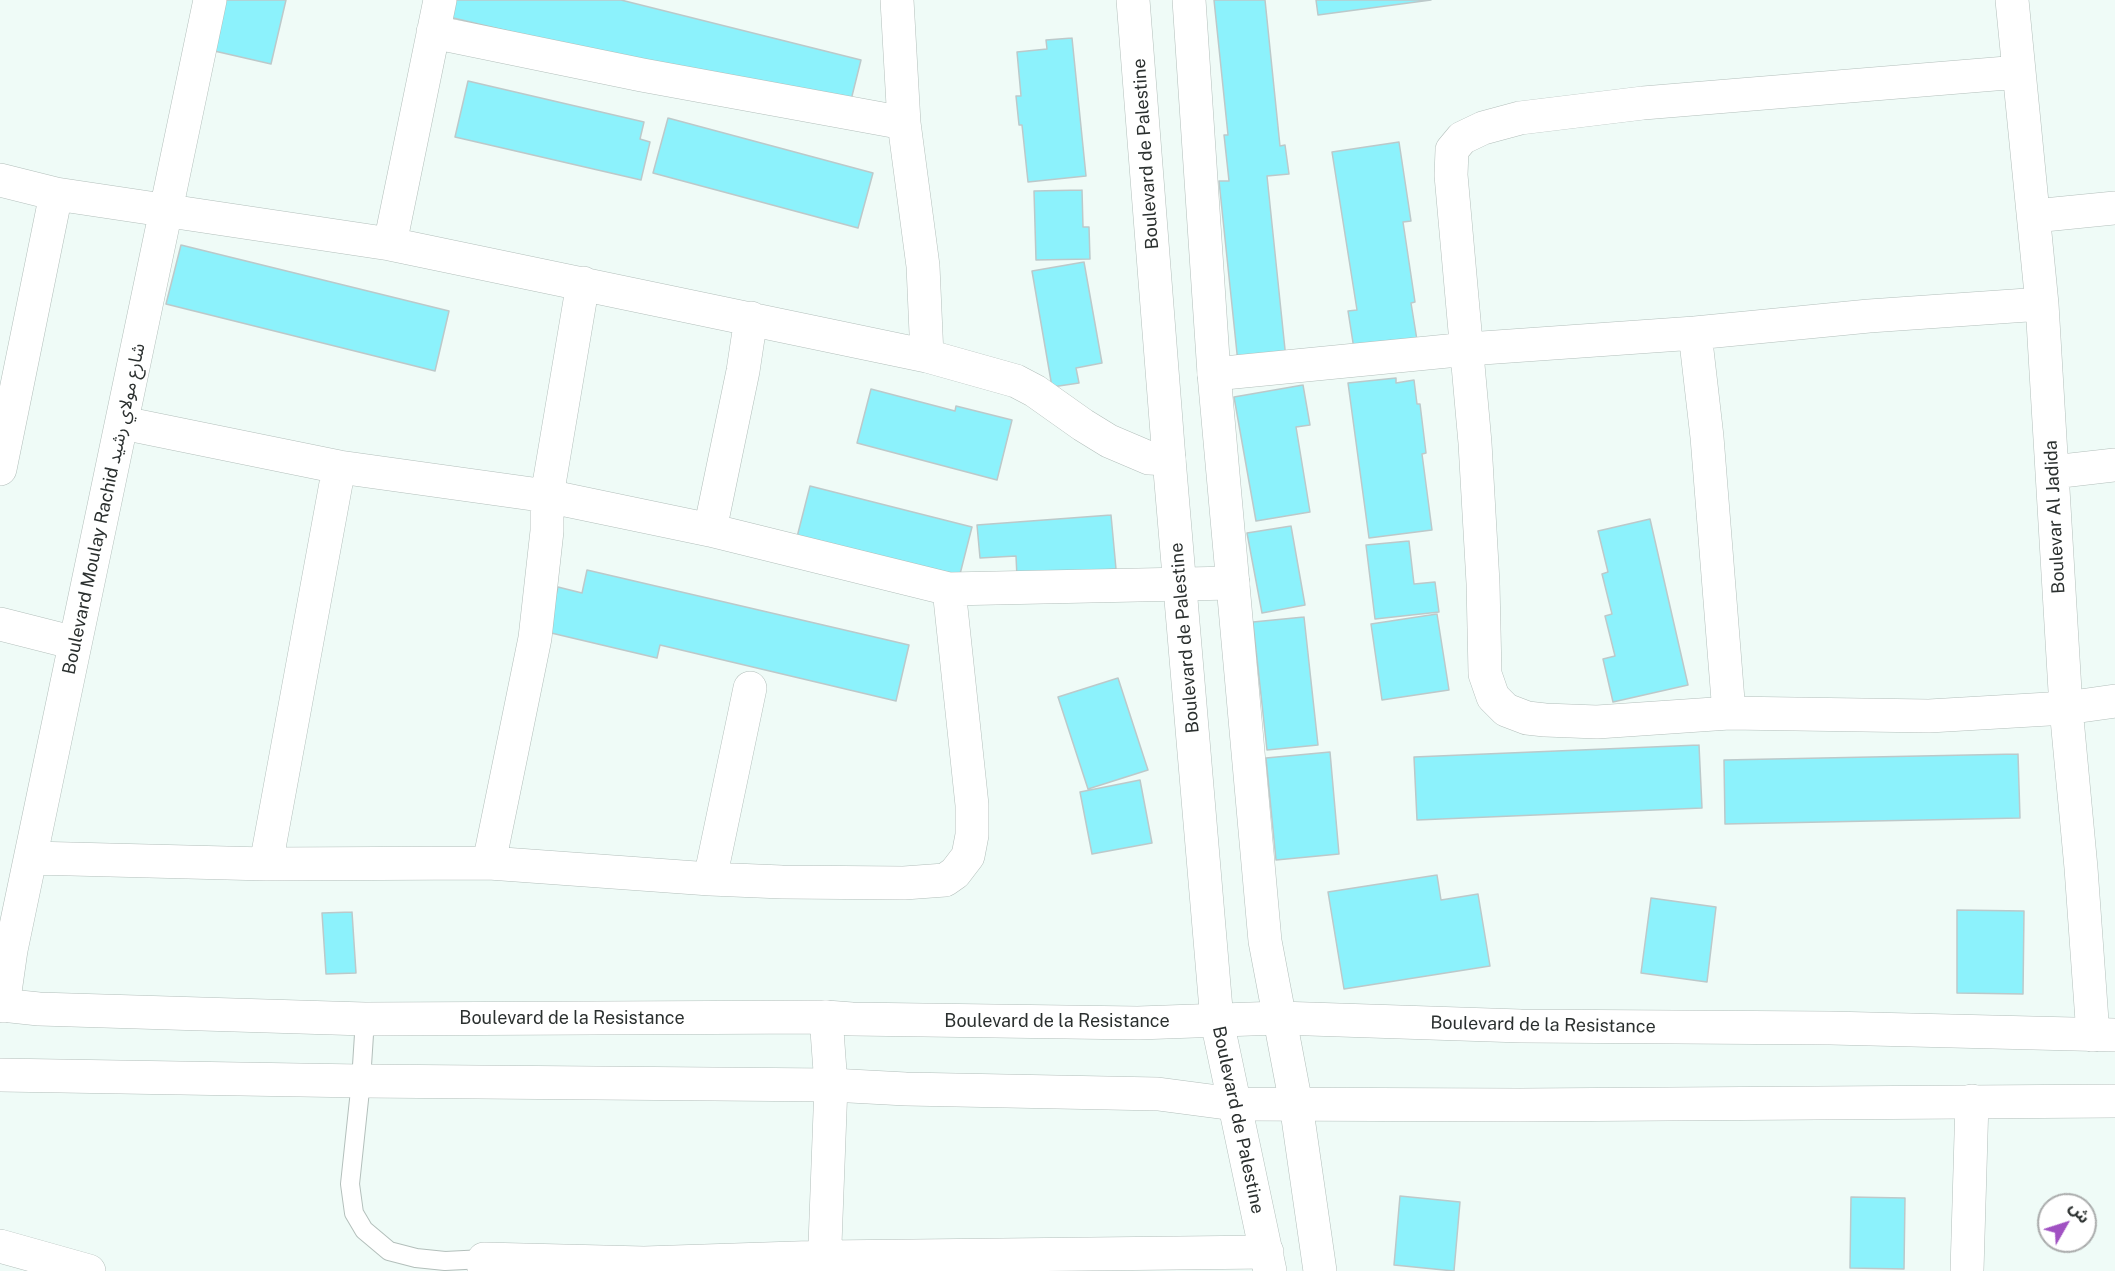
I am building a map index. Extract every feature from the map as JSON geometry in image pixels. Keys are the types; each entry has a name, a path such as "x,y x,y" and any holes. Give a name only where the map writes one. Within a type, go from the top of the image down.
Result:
{"street":[{"name":"Boulevard Moulay Rachid شارع مولاي رشيد","path":"1,1010 11,950 210,0"},
{"path":"390,244 440,0"},
{"path":"897,0 904,123 923,266 927,356"},
{"name":"Boulevard de Palestine","path":"1133,0 1209,947 1217,1021 1269,1261"},
{"path":"1189,0 1214,374 1265,941 1296,1104 1320,1271"},
{"name":"Boulevar Al Jadida","path":"2012,0 2042,304 2066,708 2081,868 2104,1035"},
{"path":"433,32 642,75 904,123"},
{"path":"2019,72 1643,103 1520,118 1483,128 1462,138 1452,150 1451,175 1468,349 1482,571 1485,674 1493,697 1506,710 1527,718 1545,720 1597,722 1729,713 1929,716 2066,708 2115,700"},
{"path":"0,180 56,194 390,244 927,356 1016,381 1035,391 1109,441 1149,458 1169,459"},
{"path":"0,469 6,405 56,194"},
{"path":"2034,216 2115,208"},
{"path":"489,863 534,638 547,531 547,496 583,283"},
{"path":"1214,374 1468,349 2042,304"},
{"path":"710,530 752,318"},
{"path":"1695,333 1707,437 1729,713"},
{"path":"123,423 339,467 547,496 710,530 950,589 1233,583"},
{"path":"2053,472 2115,465"},
{"path":"266,864 339,467"},
{"path":"32,858 266,864 489,863 782,882 932,882 945,880 961,866 968,856 972,805 950,589"},
{"path":"0,624 75,643"},
{"path":"710,879 750,688"},
{"name":"Boulevard de la Resistance","path":"1,1010 39,1009 365,1019 826,1017 1138,1023 1279,1017 1521,1026 1830,1028 2104,1035"},
{"path":"824,1264 831,1085 826,1017"},
{"path":"0,1075 831,1085 906,1089 1158,1094 1234,1104 1520,1105 2115,1101"},
{"path":"1967,1271 1972,1101"},
{"path":"0,1246 89,1271"},
{"path":"484,1265 644,1267 1269,1261"}],"lane":[{"path":"365,1019 350,1184 354,1213 364,1230 389,1251 416,1258 484,1265"}],"building":[{"path":"221,0 286,0 271,64 210,50"},
{"path":"449,0 621,0 861,60 848,112 445,16"},
{"path":"1214,0 1265,0 1280,146 1285,145 1289,174 1267,176 1286,359 1238,363 1219,181 1229,181 1224,135 1228,135"},
{"path":"1316,0 1431,0 1318,15"},
{"path":"1072,38 1086,176 1028,182 1022,125 1019,125 1016,96 1021,96 1017,52 1047,49 1046,40"},
{"path":"468,81 644,122 640,139 650,142 641,180 455,137"},
{"path":"668,118 873,173 858,228 653,173"},
{"path":"1399,142 1411,221 1403,222 1415,302 1411,303 1417,340 1354,349 1348,311 1357,310 1332,152"},
{"path":"1082,190 1083,227 1089,227 1090,259 1036,260 1034,191"},
{"path":"181,245 449,311 435,371 166,304"},
{"path":"1084,262 1102,363 1076,368 1079,383 1052,387 1032,271"},
{"path":"1396,378 1396,383 1414,380 1417,404 1420,404 1426,453 1422,454 1432,530 1369,538 1348,383"},
{"path":"1303,385 1310,425 1296,427 1310,512 1256,521 1234,397"},
{"path":"871,389 955,411 956,406 1012,420 997,480 857,443"},
{"path":"810,486 972,527 959,578 797,537"},
{"path":"1111,515 1116,569 1017,577 1016,556 980,558 977,525"},
{"path":"1650,519 1688,685 1613,702 1603,659 1615,656 1605,616 1612,614 1602,574 1608,572 1598,531"},
{"path":"1291,526 1305,605 1262,613 1247,533"},
{"path":"1409,541 1414,584 1435,582 1439,612 1375,619 1366,545"},
{"path":"587,570 909,645 896,701 660,645 657,658 547,632 558,587 582,593"},
{"path":"1437,614 1449,690 1382,700 1371,624"},
{"path":"1304,617 1318,745 1267,750 1253,622"},
{"path":"1118,678 1148,770 1088,789 1058,697"},
{"path":"1699,745 1702,808 1417,820 1414,757"},
{"path":"1330,752 1339,854 1276,860 1266,758"},
{"path":"2018,754 2020,818 1725,824 1724,760"},
{"path":"1140,780 1152,843 1092,854 1080,792"},
{"path":"1437,875 1441,900 1478,894 1490,966 1344,989 1328,892"},
{"path":"1651,898 1716,907 1707,982 1641,973"},
{"path":"1957,910 2024,911 2023,994 1957,993"},
{"path":"352,912 356,973 326,974 322,913"},
{"path":"1400,1196 1460,1202 1454,1271 1394,1265"},
{"path":"1851,1197 1905,1198 1904,1269 1850,1268"}]}
